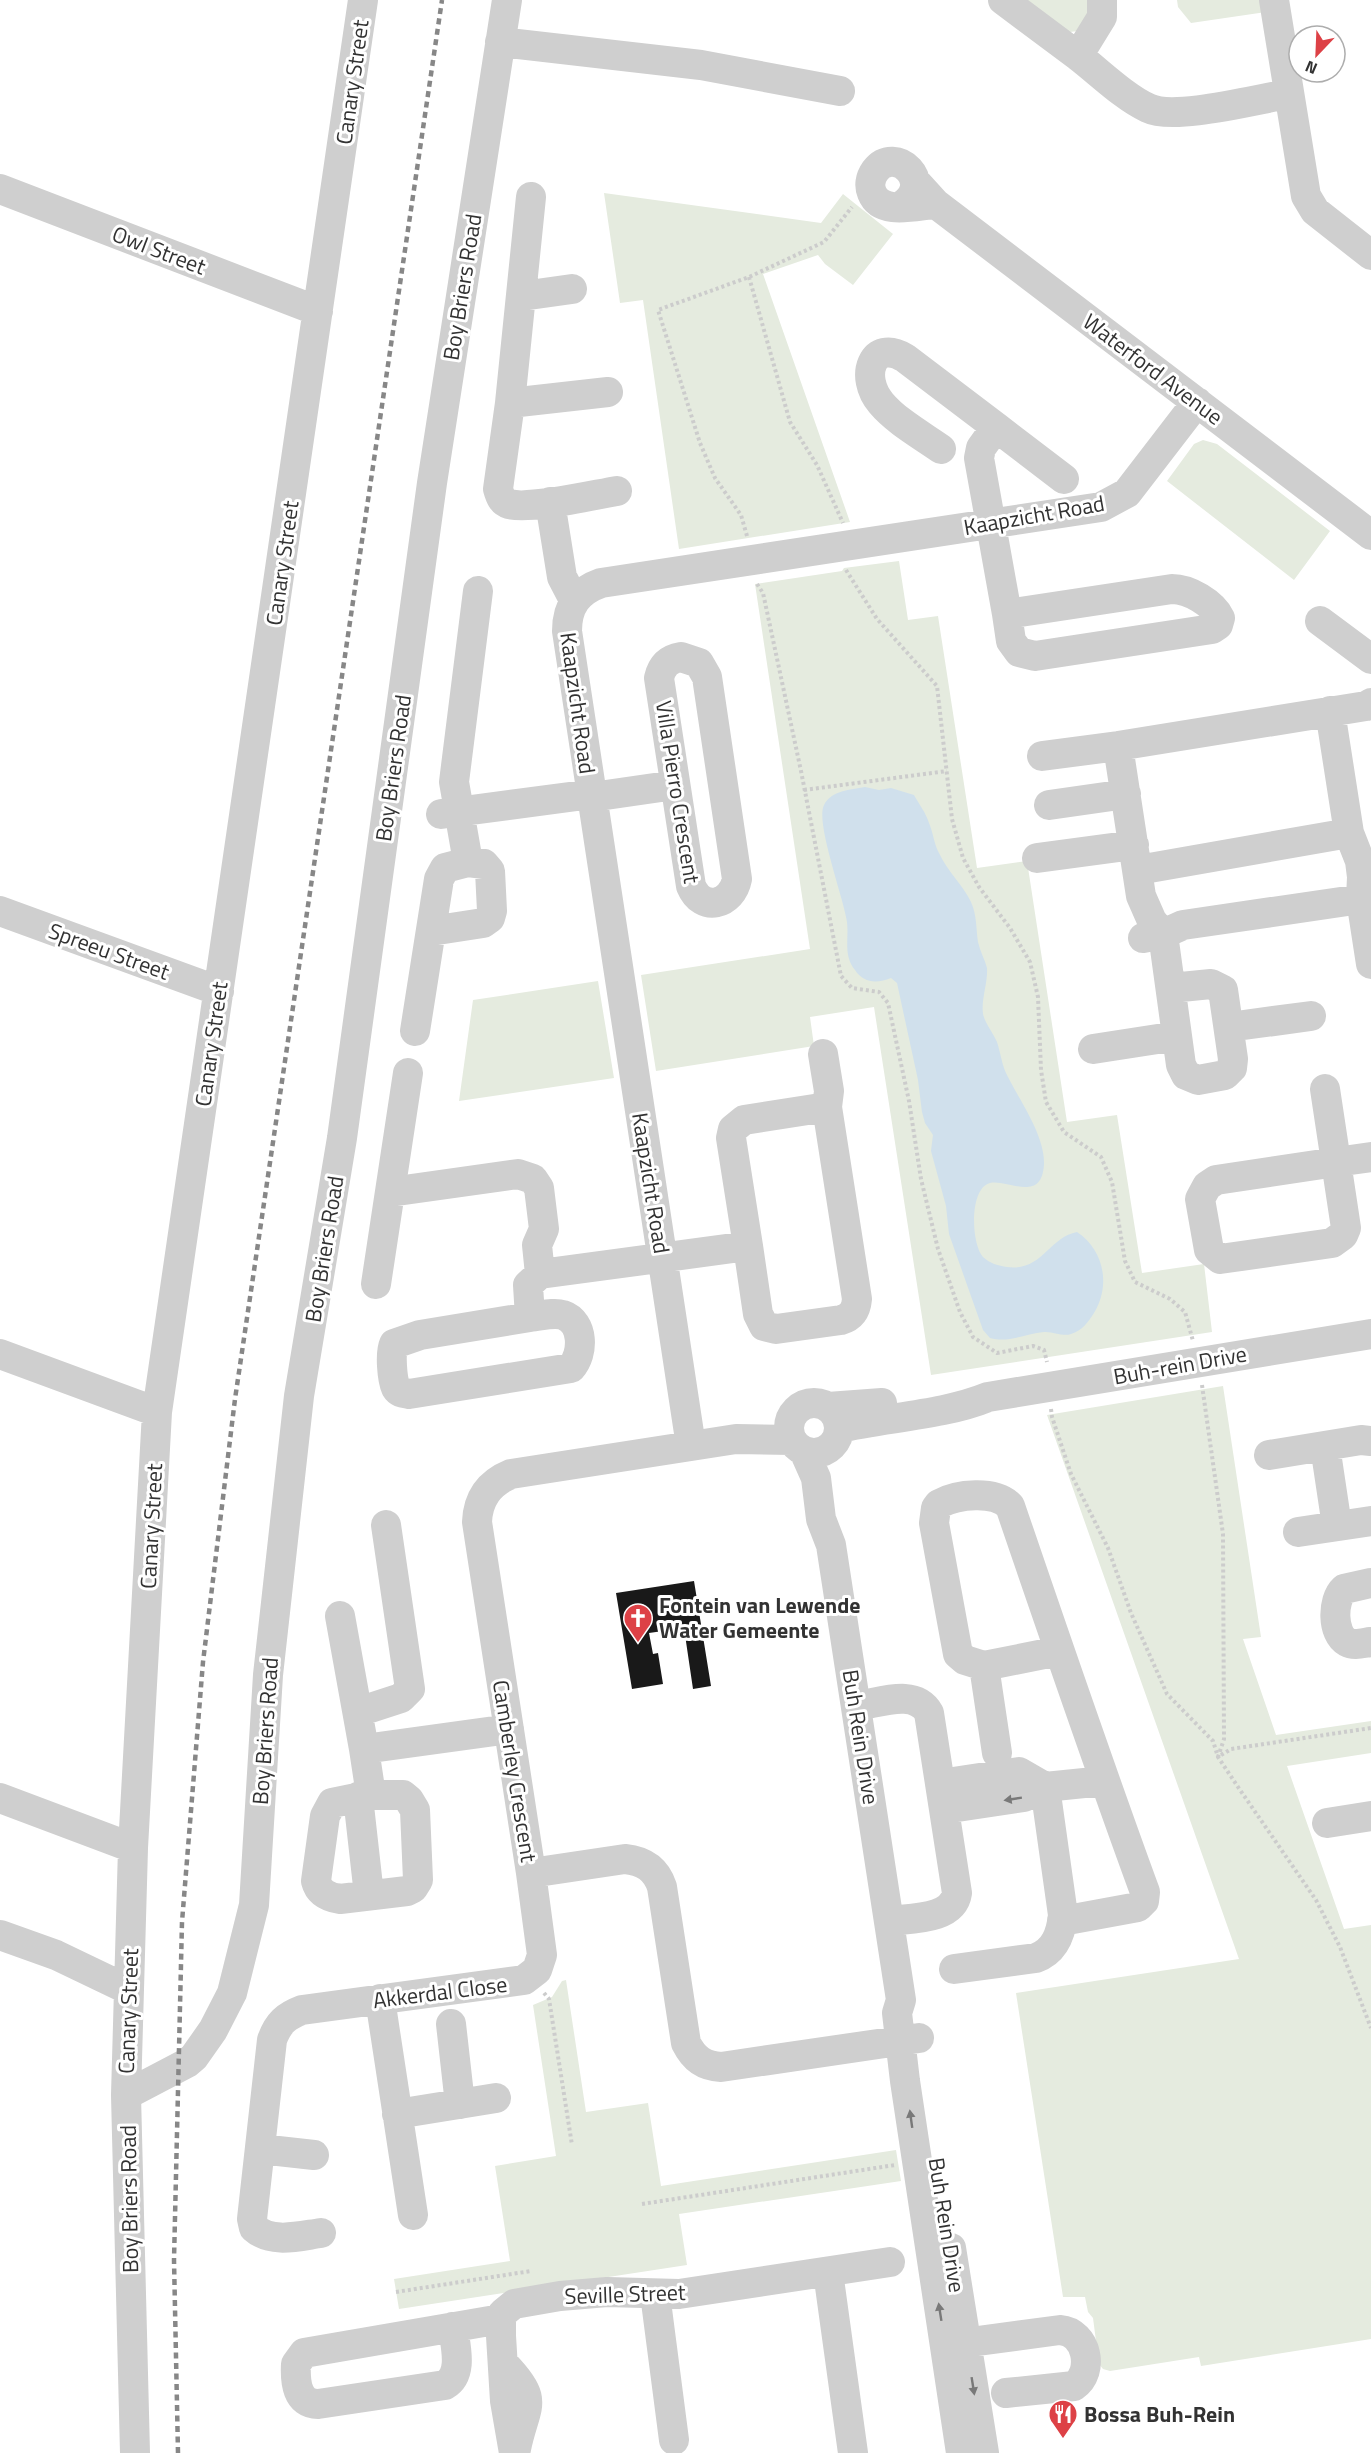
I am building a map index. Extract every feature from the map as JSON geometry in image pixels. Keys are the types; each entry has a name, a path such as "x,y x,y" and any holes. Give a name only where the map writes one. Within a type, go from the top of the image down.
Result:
{"street":[{"name":"Boy Briers Road","path":"135,2453 126,2095 187,2063 213,2030 232,1993 254,1905 268,1675 299,1396 342,1138 432,483 507,0"},
{"path":"1003,0 1140,103 1158,112 1179,112 1288,94"},
{"path":"1078,56 1102,17 1102,0"},
{"path":"1274,0 1303,188 1309,204 1371,255"},
{"name":"Canary Street","path":"126,2095 134,1848 157,1412 318,311 360,1"},
{"path":"501,42 701,65 840,91"},
{"name":"Owl Street","path":"0,189 318,311"},
{"name":"Waterford Avenue","path":"908,194 936,204 1371,535"},
{"path":"531,197 510,403 498,489 500,497 509,504 550,502 616,491"},
{"path":"522,296 572,289"},
{"path":"941,449 885,408 876,397 870,382 869,370 881,355 894,353 900,355 1064,479"},
{"path":"510,403 608,392"},
{"name":"Kaapzicht Road","path":"691,1446 567,631 567,620 574,600 582,592 601,583 750,560 859,553 992,523 1101,507 1119,499 1134,485 1197,402"},
{"path":"996,427 984,443 980,454 1007,614 1014,647 1029,656 1212,629 1218,625 1220,618 1217,613 1191,593 1179,589 1007,614"},
{"path":"550,502 562,577 574,600"},
{"path":"468,862 450,813 478,591"},
{"path":"1320,621 1371,659"},
{"name":"Villa Pierro Crescent","path":"681,657 699,663 707,677 737,879 727,899 705,901 693,892 675,785 659,678 664,665 669,660 681,657"},
{"path":"1042,756 1118,746 1366,706 1371,703"},
{"path":"1330,711 1349,833 1360,861 1361,899 1371,964"},
{"path":"1118,746 1142,896 1152,921 1152,936 1171,988 1181,1065 1186,1075 1198,1080 1225,1075 1232,1068 1233,1059 1223,990 1211,984 1171,988"},
{"path":"450,813 675,785"},
{"path":"1049,805 1126,794"},
{"path":"1037,858 1136,858 1349,833"},
{"path":"416,1031 431,931 441,873 451,866 468,862 484,864 490,871 491,916 483,923 431,931"},
{"path":"1152,936 1183,925 1361,899"},
{"name":"Spreeu Street","path":"0,911 219,991"},
{"path":"1229,1028 1311,1016"},
{"path":"1093,1049 1177,1036"},
{"path":"823,1054 829,1091 827,1107 857,1299 854,1312 841,1320 776,1329 765,1326 758,1314 731,1138 733,1129 744,1119 827,1107"},
{"path":"376,1284 408,1073"},
{"path":"1325,1089 1336,1162 1346,1228 1339,1240 1332,1243 1220,1259 1209,1250 1200,1199 1203,1192 1216,1180 1336,1162 1371,1157"},
{"path":"390,1192 518,1174 529,1176 539,1188 544,1224 537,1248 540,1274"},
{"path":"530,1317 528,1285 540,1274 747,1246"},
{"path":"563,1315 573,1322 579,1336 580,1350 571,1368 409,1394 396,1388 391,1355 394,1344 399,1341 420,1335 530,1317 563,1315"},
{"name":"Buh-rein Drive","path":"833,1426 970,1395 988,1397 1371,1334"},
{"path":"0,1354 157,1412"},
{"path":"820,1404 833,1426 820,1452 796,1436 804,1405 820,1404"},
{"name":"Buh Rein Drive","path":"831,1545 840,1518 834,1476 833,1426"},
{"name":"Camberley Crescent","path":"796,1436 766,1430 736,1439 511,1474 501,1478 485,1493 477,1522 531,1873 625,1859 634,1860 651,1868 662,1887 686,2043 695,2057 703,2063 721,2067 909,2039"},
{"name":"Buh Rein Drive","path":"796,1436 816,1478 821,1520 831,1545 901,2000 897,2013 909,2039 956,2344 984,2453"},
{"path":"1269,1455 1361,1440 1371,1442"},
{"path":"1325,1446 1336,1526"},
{"path":"1059,1651 984,1666 965,1660 958,1654 934,1523 936,1508 943,1501 982,1494 1000,1498 1010,1506 1145,1896 1138,1907 1062,1921"},
{"path":"1298,1532 1371,1521"},
{"path":"358,1712 401,1698 410,1689 386,1525"},
{"path":"1371,1582 1344,1589 1336,1601 1337,1632 1341,1638 1350,1644 1371,1642"},
{"path":"340,1616 364,1749 369,1895"},
{"path":"984,1666 997,1753"},
{"path":"856,1706 907,1698 924,1705 929,1713 957,1893 952,1906 941,1913 889,1921"},
{"path":"364,1749 509,1729"},
{"path":"942,1797 1024,1797 1045,1787 1104,1781"},
{"path":"954,1969 1036,1958 1044,1955 1054,1946 1062,1921 1045,1787"},
{"path":"403,1795 412,1804 415,1810 419,1876 416,1884 407,1891 330,1897 318,1888 316,1881 325,1816 332,1803 364,1796 403,1795"},
{"path":"0,1798 134,1848"},
{"path":"1327,1823 1371,1816"},
{"name":"Akkerdal Close","path":"321,2233 278,2238 263,2234 254,2228 252,2219 276,2031 288,2015 302,2010 517,1983 531,1976 540,1962 542,1946 531,1873"},
{"path":"0,1935 56,1955 129,1990"},
{"path":"380,1999 412,2216"},
{"path":"451,2024 460,2104"},
{"name":"Buh Rein Drive","path":"909,2039 917,2162 931,2190"},
{"path":"397,2114 496,2098"},
{"path":"260,2149 314,2155"},
{"name":"Seville Street","path":"501,2319 503,2313 514,2304 525,2301 608,2292 680,2294 890,2262"},
{"path":"828,2272 853,2453"},
{"path":"655,2294 674,2440"},
{"path":"453,2327 456,2370 453,2378 445,2385 318,2404 306,2403 301,2398 296,2364 304,2353 453,2327 501,2319 505,2401 514,2453"},
{"path":"956,2344 1060,2330 1078,2336 1082,2342 1086,2368 1080,2382 1074,2385 1006,2393"},
{"name":"Buh Rein Drive","path":"956,2344 961,2453"}],"path":[{"path":"855,203 824,242 748,277 658,310 699,443 715,477 741,514 746,532 750,572 763,593 841,976 852,988 879,992 888,1003 909,1101 921,1179 938,1249 960,1312 973,1337 986,1347 997,1353 1034,1346 1044,1350 1047,1369"},
{"path":"748,277 790,422 817,465 843,523 867,533 859,553 843,566 876,619 937,686 952,819 963,858 979,887 1010,928 1030,962 1038,997 1041,1070 1046,1102 1064,1132 1101,1157 1112,1182 1125,1261 1135,1282 1170,1299 1185,1312 1195,1346"},
{"path":"804,790 947,771"},
{"path":"1200,1376 1223,1534 1224,1739 1218,1757"},
{"path":"1050,1400 1052,1417 1071,1474 1108,1548 1131,1612 1167,1694 1213,1741 1218,1757 1316,1900 1330,1924 1371,2028"},
{"path":"1218,1757 1231,1749 1371,1728"},
{"path":"531,1976 549,1999 572,2145"},
{"path":"642,2204 917,2162"},
{"path":"396,2292 531,2271"}],"shaded area":[{"path":"1018,0 1092,0 1093,10 1078,31 1070,32"},
{"path":"1177,0 1264,0 1266,12 1191,23 1178,7"},
{"path":"604,193 821,223 843,194 893,234 853,285 825,264 818,255 763,274 850,522 679,549 643,300 620,303"},
{"path":"1203,440 1217,444 1330,531 1294,580 1167,481 1194,444"},
{"path":"899,561 908,620 938,616 977,868 1027,861 1067,1122 1117,1115 1142,1273 1204,1264 1212,1332 931,1375 874,1007 810,1017 814,1046 656,1071 641,975 810,949 755,584"},
{"path":"598,981 614,1078 459,1101 473,1000"},
{"path":"1223,1386 1261,1637 1243,1639 1276,1735 1371,1721 1371,1753 1287,1766 1344,1929 1371,1925 1371,2339 1201,2366 1199,2357 1110,2371 1103,2369 1099,2364 1093,2318 1088,2312 1085,2297 1063,2297 1016,1993 1239,1959 1047,1415"},
{"path":"566,1980 586,2112 648,2103 661,2186 896,2150 901,2181 679,2214 687,2265 399,2309 394,2279 510,2261 495,2166 556,2156 533,2005 552,1997 562,1981"}],"water":[{"path":"865,787 879,790 891,788 914,795 928,819 942,860 971,902 978,942 987,968 983,1003 985,1021 997,1042 1006,1073 1036,1130 1043,1153 1042,1176 1031,1187 990,1183 983,1187 975,1205 974,1217 979,1250 983,1257 994,1264 1019,1267 1037,1259 1067,1235 1077,1232 1093,1248 1099,1258 1103,1280 1099,1302 1092,1316 1075,1333 1065,1335 1044,1332 1017,1338 997,1339 990,1338 983,1330 949,1234 946,1206 931,1151 933,1135 925,1123 922,1112 918,1080 897,983 891,978 872,981 863,978 849,959 845,911 823,827 822,814 824,805 832,796"}],"building":[{"name":"Fontein van Lewende Water Gemeente","path":"694,1581 711,1686 693,1689 684,1628 649,1633 653,1654 658,1653 663,1684 632,1689 616,1593"}],"railway":[{"path":"178,2453 174,2260 182,1922 203,1662 235,1399 442,0"}],"place":[{"name":"Fontein van Lewende Water Gemeente","path":"638,1644"},
{"name":"Bossa Buh-Rein","path":"1063,2440"}]}
